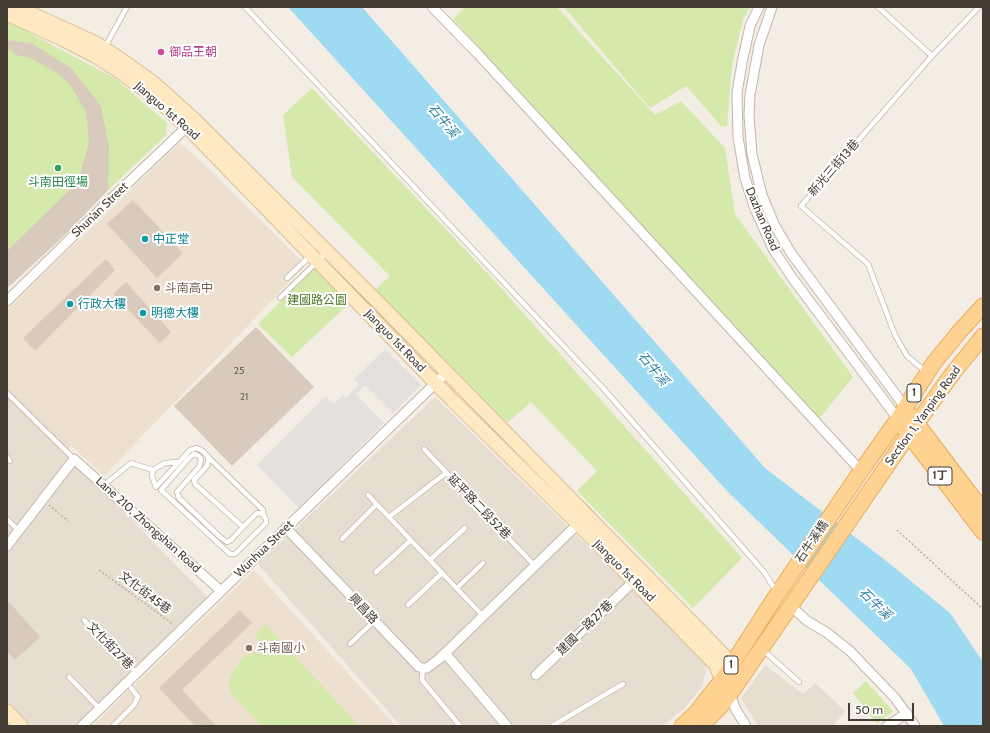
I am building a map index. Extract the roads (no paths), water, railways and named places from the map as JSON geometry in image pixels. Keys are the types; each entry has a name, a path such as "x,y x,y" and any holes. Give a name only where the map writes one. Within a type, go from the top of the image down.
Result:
{"main road":[{"name":"Section 1, Yanping Road","path":"851,485 927,373 983,306"},
{"name":"Section 1, Yanping Road","path":"865,497 952,373 983,336"},
{"name":"1丁","path":"901,413 983,532"},
{"name":"1丁","path":"913,429 983,511"},
{"name":"石牛溪橋","path":"776,597 851,485"},
{"name":"石牛溪橋","path":"790,608 865,497"},
{"name":"1","path":"682,726 696,713 722,680 730,665 776,597"},
{"name":"1","path":"701,726 721,706 790,608"}],"street":[{"name":"Jianguo 1st Road","path":"17,7 64,28 104,49 154,83 314,258 436,383 722,653 730,665"},
{"path":"432,7 482,59 861,471"},
{"name":"Dazhan Road","path":"758,7 750,26 737,93 738,137 745,178 755,209 773,249 793,279 901,413"},
{"name":"Dazhan Road","path":"772,7 759,45 750,96 749,115 752,154 762,195 775,226 791,253 901,413"},
{"name":"Jianguo 1st Road","path":"7,14 95,56 191,123 327,251 446,373 582,520 634,581 716,664 722,680 730,694"},
{"name":"Shun’an Street","path":"7,301 191,123"},
{"name":"Wunhua Street","path":"82,726 446,373"},
{"path":"7,546 74,459"},
{"name":"Lane 210, Zhongshan Road","path":"74,459 220,591"},
{"path":"423,668 427,668 445,653 482,615 582,520"},
{"name":"興昌路","path":"286,528 419,667 423,668"},
{"name":"建國一路27巷","path":"536,675 634,581"},
{"path":"790,608 807,621 826,632 850,651 895,698 915,726"},
{"path":"445,653 507,726"},
{"path":"730,665 730,694 736,710 746,726"},
{"path":"7,711 21,726"},
{"path":"887,726 907,713"}],"lane":[{"path":"104,49 127,7"},
{"path":"245,7 603,388 764,572 776,597"},
{"path":"878,7 932,56"},
{"name":"新光三街13巷","path":"927,373 907,356 895,335 868,264 801,206 932,56 979,7"},
{"path":"287,278 314,258 327,251"},
{"path":"280,298 314,258"},
{"path":"7,393 74,459"},
{"path":"153,470 152,476 156,487 190,450 197,448 203,451 263,510 266,523 235,554 230,554 161,490 194,454 200,457 201,460 199,467 177,492 179,498 220,537 227,542 231,540 257,513 263,514"},
{"name":"延平路二段52巷","path":"424,449 535,566"},
{"path":"209,458 207,466 194,480 195,484 243,527"},
{"path":"104,485 131,463 153,470 165,463 179,462"},
{"path":"389,517 446,473"},
{"path":"368,495 482,615"},
{"path":"342,539 377,504"},
{"path":"7,519 19,531"},
{"path":"430,560 465,528"},
{"path":"376,572 411,540"},
{"path":"456,588 483,563"},
{"path":"408,605 442,573"},
{"name":"文化街27巷","path":"84,620 136,673"},
{"path":"350,644 374,621"},
{"path":"762,649 799,682"},
{"path":"423,668 422,680 460,726"},
{"path":"69,678 100,709"},
{"path":"552,726 623,684"},
{"path":"113,726 134,705 138,697 131,688"}],"water":[{"name":"石牛溪","path":"288,7 362,7 765,468 885,560 950,613 983,662 983,726 944,726 911,669 727,491"}],"place":[{"name":"御品王朝","path":"161,52"},
{"name":"斗南田徑場","path":"58,168"},
{"name":"中正堂","path":"145,239"},
{"name":"斗南高中","path":"157,288"},
{"name":"行政大樓","path":"70,304"},
{"name":"明德大樓","path":"143,313"},
{"name":"斗南國小","path":"249,648"}],"park label":[{"name":"建國路公園","path":"317,300"}]}
